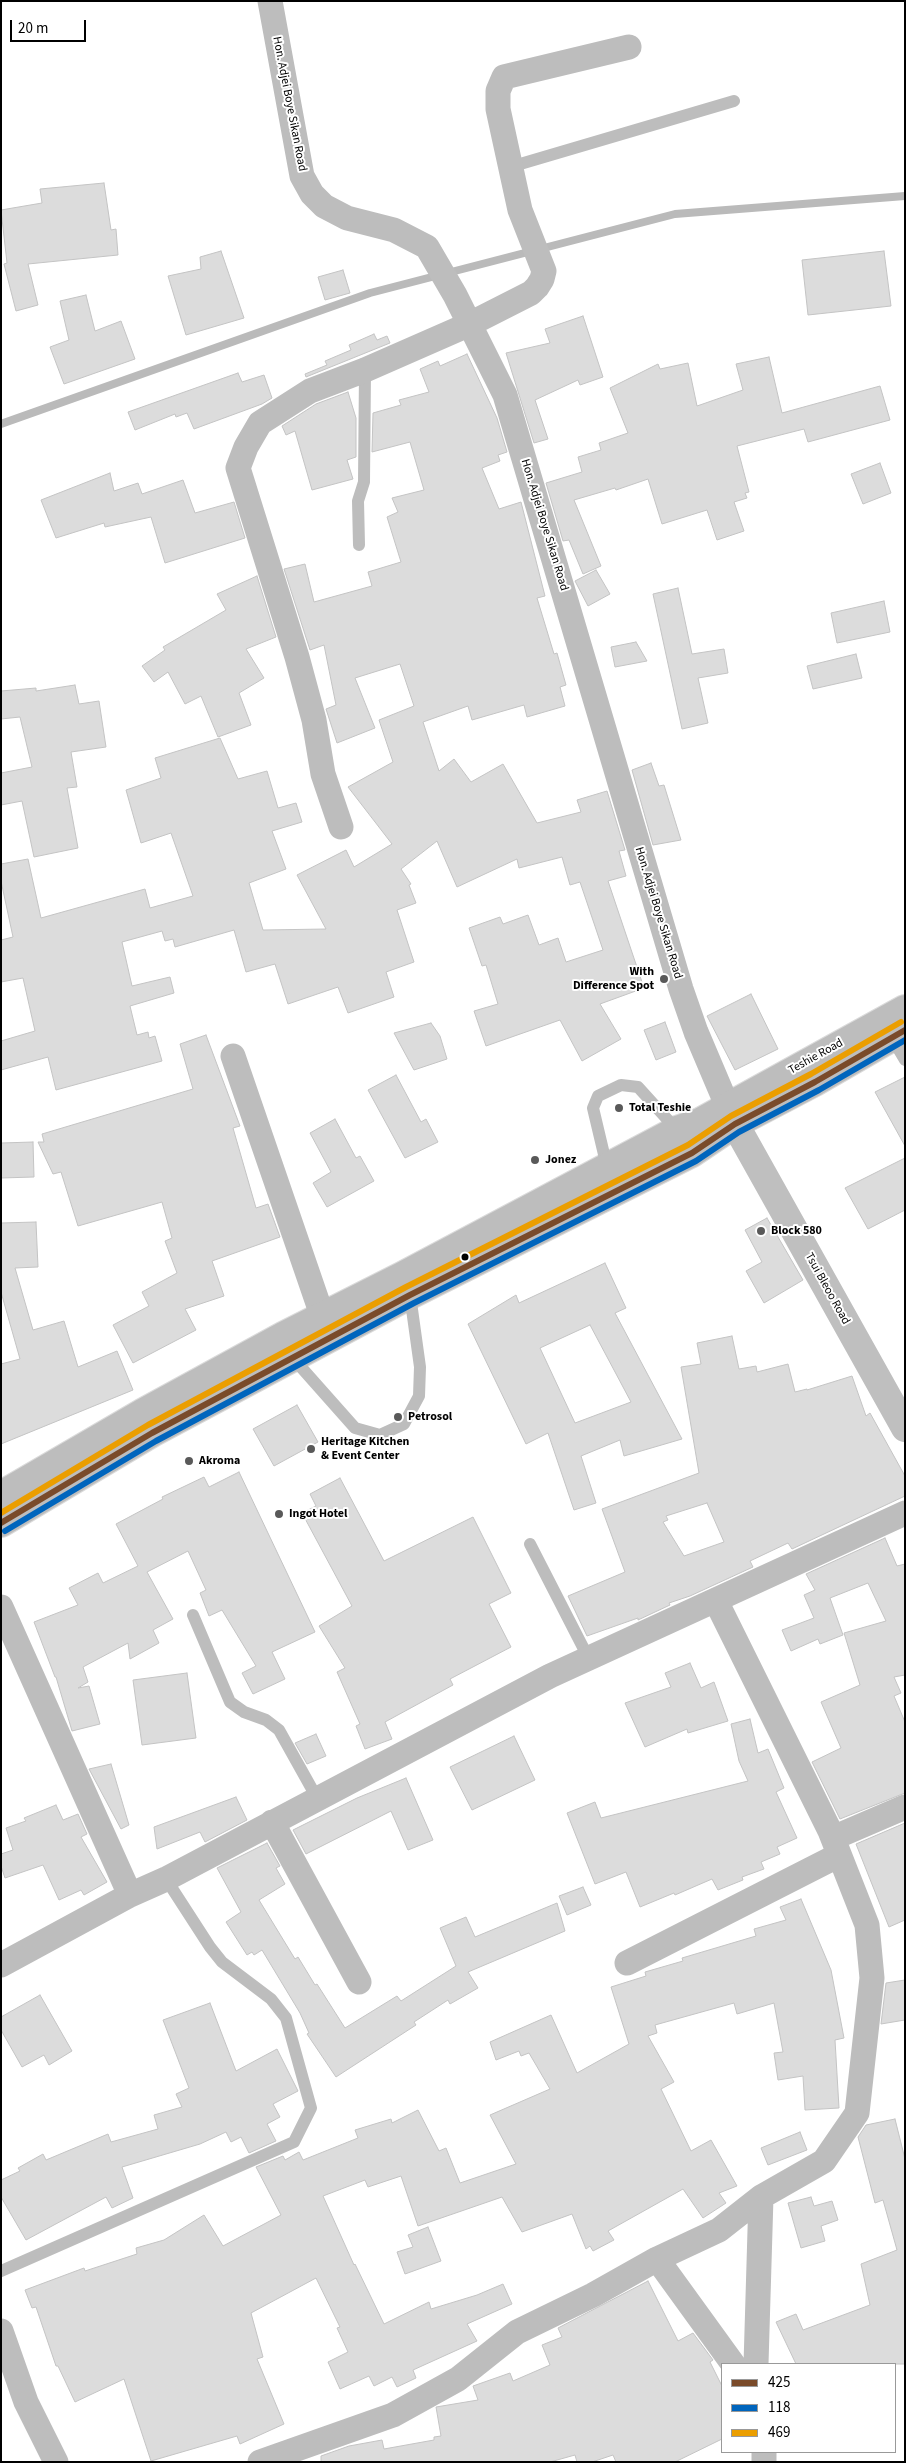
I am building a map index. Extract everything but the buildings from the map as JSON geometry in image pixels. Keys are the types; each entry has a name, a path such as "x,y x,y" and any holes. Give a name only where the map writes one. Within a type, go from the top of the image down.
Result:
{"main road":[{"name":"Teshie Road","path":"731,1115 905,1009"},
{"name":"Teshie Road","path":"731,1115 900,1043"},
{"path":"1,1495 142,1413 322,1315 402,1276 676,1130 731,1115"},
{"path":"1,1523 152,1433 292,1357 410,1295 692,1153 731,1115"}],"street":[{"name":"Hon. Adjei Boye Sikan Road","path":"270,1 302,176 312,194 324,206 347,218 394,230 427,247 455,295 505,395 681,989 731,1115"},
{"path":"341,827 324,774 314,720 297,658 238,468 246,447 260,422 310,391 365,370 470,324 530,293 542,279 544,271 520,210 498,109 498,91 504,77 629,47"},
{"path":"233,1056 322,1315"},
{"name":"Tsui Bleoo Road","path":"731,1115 905,1428"},
{"path":"1,1965 130,1895 166,1879 550,1676 905,1513"},
{"path":"260,2462 392,2414 458,2378 517,2332 593,2295 657,2259 718,2230 761,2197 824,2161 857,2113 872,1978 867,1925 836,1846 716,1601"},
{"path":"1,1607 130,1895"},
{"path":"627,1963 905,1807"},
{"path":"272,1822 359,1982"},
{"path":"756,2363 761,2197"},
{"path":"657,2259 732,2363"},
{"path":"1,2331 26,2402 56,2462"}],"lane":[{"path":"510,167 734,101"},
{"path":"359,545 358,501 364,482 365,370"},
{"path":"606,1167 592,1108 598,1096 621,1085 638,1087 676,1130"},
{"path":"292,1357 355,1428 380,1435 404,1424 419,1396 420,1367 410,1295"},
{"path":"530,1544 589,1659"},
{"path":"192,1615 230,1702 244,1712 266,1720 278,1730 317,1798"},
{"path":"1,2270 294,2142 311,2108 286,2018 271,1999 222,1962 210,1947 166,1879"}],"waterway":[{"path":"1,424 370,293 675,214 905,196"}],"transit line":[{"name":"469","path":"1,1513 148,1425 406,1287 688,1145 731,1116 811,1074 901,1022"},
{"name":"425","path":"1,1523 152,1433 410,1295 692,1153 735,1124 815,1082 905,1030"},
{"name":"118","path":"5,1531 156,1441 414,1303 696,1161 739,1132 819,1090 905,1040"}],"place":[{"name":"With Difference Spot","path":"664,979"},
{"name":"Total Teshie","path":"619,1108"},
{"name":"Jonez","path":"535,1160"},
{"name":"Block 580","path":"761,1231"},
{"name":"Petrosol","path":"398,1417"},
{"name":"Heritage Kitchen & Event Center","path":"311,1449"},
{"name":"Akroma","path":"189,1461"},
{"name":"Ingot Hotel","path":"279,1514"}]}
